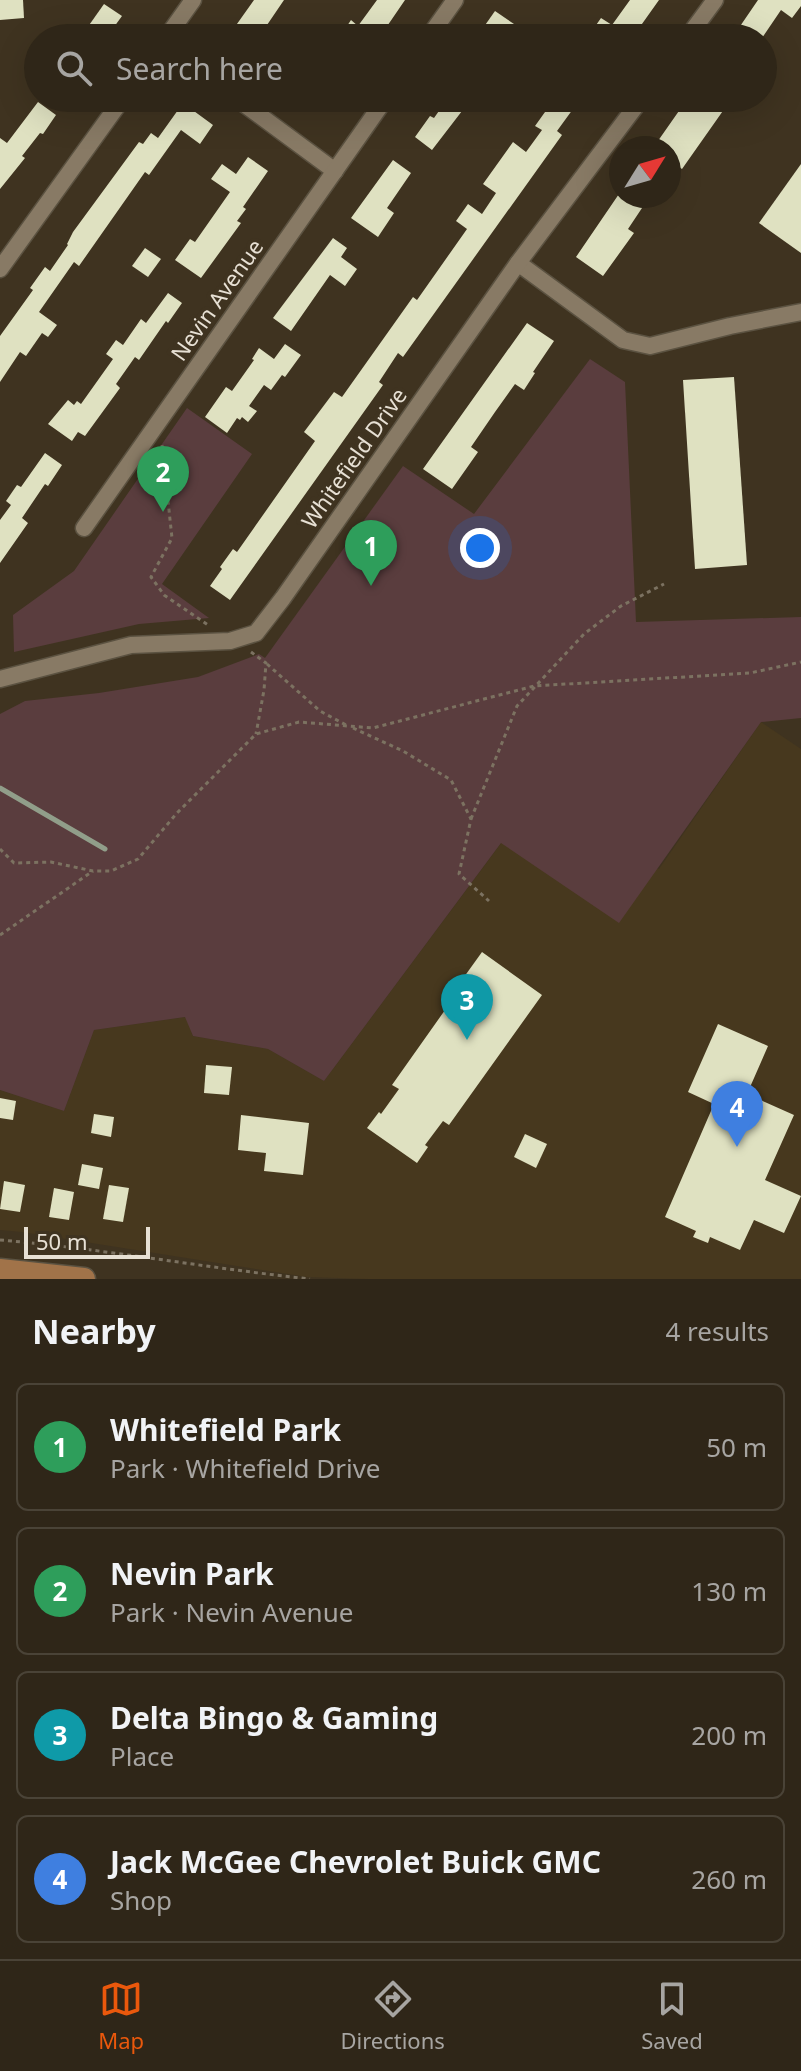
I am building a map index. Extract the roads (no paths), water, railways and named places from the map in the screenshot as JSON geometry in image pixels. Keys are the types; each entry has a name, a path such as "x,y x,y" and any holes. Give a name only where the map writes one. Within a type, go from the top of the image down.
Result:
{"main road":[{"path":"0,1270 84,1279"}],"street":[{"path":"176,24 193,0"},
{"path":"438,24 455,0"},
{"path":"697,24 715,0"},
{"path":"0,269 113,112"},
{"path":"255,112 335,171"},
{"name":"Nevin Avenue","path":"84,528 376,112"},
{"name":"Whitefield Drive","path":"0,679 131,645 230,641 256,633 518,263 631,112"},
{"path":"518,263 623,340 650,346 801,312"}],"waterway":[{"path":"0,788 105,849"}],"place":[{"name":"Nevin Park","path":"163,512"},
{"name":"Whitefield Park","path":"371,586"},
{"name":"Delta Bingo & Gaming","path":"467,1040"},
{"name":"Jack McGee Chevrolet Buick GMC","path":"737,1147"}]}
